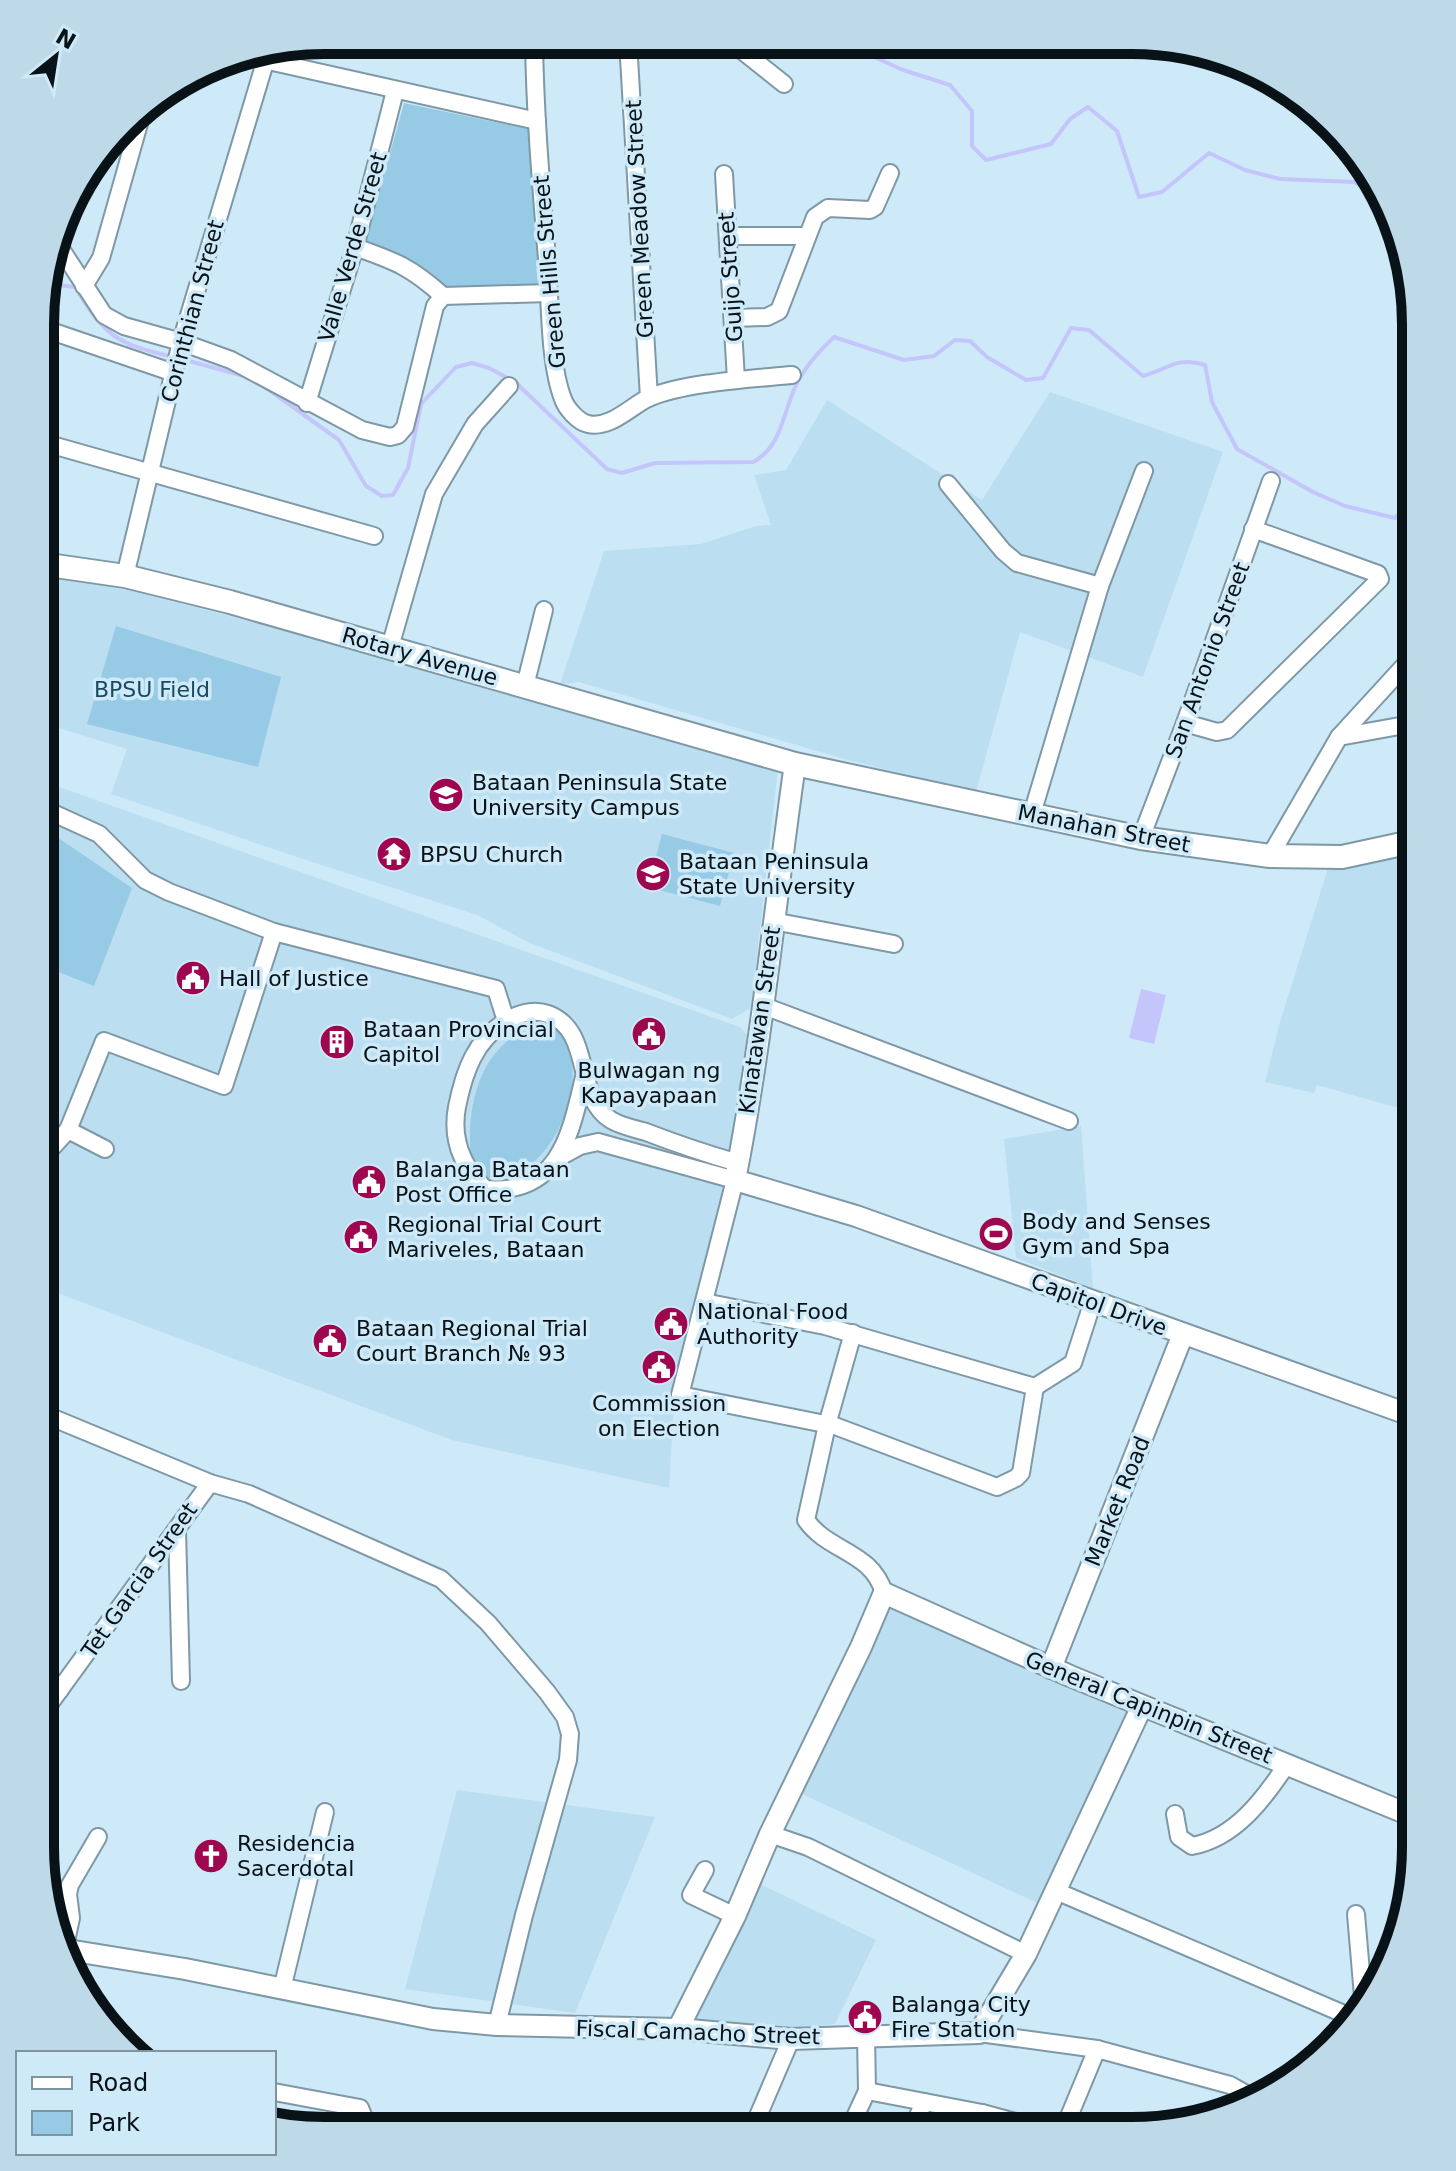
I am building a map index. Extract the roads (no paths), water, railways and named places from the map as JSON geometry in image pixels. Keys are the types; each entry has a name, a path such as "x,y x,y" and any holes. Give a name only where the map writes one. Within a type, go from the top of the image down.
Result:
{"main road":[{"name":"Rotary Avenue","path":"54,566 125,576 230,602 795,764"},
{"name":"Manahan Street","path":"795,764 1141,838 1270,856 1342,857 1402,844"}],"street":[{"path":"747,54 784,84"},
{"name":"Green Hills Street","path":"535,55 556,368 563,400 579,420 594,424 613,420 649,398 696,386 792,375"},
{"name":"Green Meadow Street","path":"629,55 649,398"},
{"path":"281,58 395,91 537,121"},
{"name":"Corinthian Street","path":"125,576 177,359 265,60"},
{"name":"Valle Verde Street","path":"307,403 355,247 395,91"},
{"path":"84,286 101,258 138,129"},
{"path":"733,318 767,317 779,311 805,236 815,217 828,208 870,210 875,207 890,173"},
{"name":"Guijo Street","path":"724,174 736,380"},
{"path":"728,236 805,236"},
{"path":"355,247 416,272 443,296 549,293"},
{"path":"63,253 104,315 177,359"},
{"path":"54,332 177,359 231,360 362,430 390,437 398,435 405,427 435,306 443,296"},
{"path":"390,647 434,494 468,433 509,386"},
{"path":"54,446 374,536"},
{"path":"1032,814 1100,586 1144,471"},
{"name":"San Antonio Street","path":"1141,838 1271,481"},
{"path":"948,484 1003,551 1017,563 1100,586"},
{"path":"1185,723 1217,732 1227,730 1380,579 1378,574 1253,529"},
{"path":"525,686 544,610"},
{"path":"1270,856 1339,737 1402,669"},
{"path":"1339,737 1402,726"},
{"name":"Kinatawan Street","path":"737,1172 764,1006 795,764"},
{"path":"54,813 99,834 145,880 155,886 274,932 496,989 506,1021"},
{"path":"773,921 894,944"},
{"path":"54,1145 68,1130 104,1041 224,1086 274,932"},
{"path":"764,1006 1069,1121"},
{"path":"585,1073 576,1111 558,1158 548,1171 536,1179 498,1190 485,1189 463,1161 454,1129 466,1072 474,1052 490,1033 506,1021 535,1011 560,1019 573,1034 591,1092 610,1120 708,1155 737,1172"},
{"path":"68,1130 105,1149"},
{"path":"558,1158 580,1146 598,1142 737,1172"},
{"path":"737,1172 680,1395 827,1425 997,1487 1021,1473 1035,1387 1073,1363 1093,1301"},
{"name":"Capitol Drive","path":"737,1172 1401,1412"},
{"path":"704,1302 853,1333 1035,1387"},
{"path":"678,2029 735,1916 770,1834 884,1593 875,1572 862,1560 813,1529 806,1520 827,1425 853,1333"},
{"name":"Market Road","path":"1051,1668 1183,1334"},
{"path":"54,1418 210,1483 249,1494 441,1579 488,1623 565,1717 570,1734 568,1760 497,2025"},
{"name":"Tet Garcia Street","path":"54,1698 210,1483"},
{"path":"177,1530 181,1681"},
{"name":"General Capinpin Street","path":"884,1593 1051,1668 1401,1811"},
{"path":"54,1685 60,1690"},
{"path":"1142,1706 1026,1954 979,2033 1097,2049 1230,2085 1243,2092"},
{"path":"1175,1814 1179,1837 1192,1846 1202,1844 1246,1817 1268,1793 1287,1764"},
{"path":"282,1989 325,1812"},
{"path":"770,1834 808,1847 1026,1954"},
{"path":"68,1933 70,1885 98,1837"},
{"path":"705,1870 691,1895 735,1916"},
{"path":"1056,1891 1344,2014"},
{"path":"1356,1914 1362,1988"},
{"name":"Fiscal Camacho Street","path":"74,1949 433,2019 497,2025 678,2029 791,2039 979,2033"},
{"path":"855,2117 867,2091 866,2036"},
{"path":"758,2117 791,2039"},
{"path":"1069,2117 1097,2049"},
{"path":"867,2091 997,2117"},
{"path":"276,2092 360,2108 364,2117"},
{"path":"918,2117 924,2102"},
{"path":"980,2117 982,2113"}],"waterway":[{"path":"868,54 903,70 950,85 972,111 972,146 986,160 1051,144 1070,119 1088,107 1117,131 1139,197 1162,192 1209,153 1245,170 1280,179 1354,182 1365,188"},
{"path":"56,286 75,287 95,317 114,336 173,357"},
{"path":"265,387 339,440 366,486 382,496 393,495 408,468 421,404 456,367 472,363 515,382 607,469 622,473 655,463 753,462 771,447 798,381 834,337 904,360 934,356 955,340 970,341 987,357 1026,380 1043,378 1071,328 1089,330 1143,376 1179,363 1205,365 1212,402 1237,449 1313,492 1345,506 1395,518 1402,511"},
{"path":"182,359 247,377"}],"place":[{"name":"Bataan Peninsula State University Campus","path":"446,795"},
{"name":"BPSU Church","path":"394,854"},
{"name":"Bataan Peninsula State University","path":"653,874"},
{"name":"Hall of Justice","path":"193,978"},
{"name":"Bulwagan ng Kapayapaan","path":"649,1034"},
{"name":"Bataan Provincial Capitol","path":"337,1042"},
{"name":"Balanga Bataan Post Office","path":"369,1182"},
{"name":"Body and Senses Gym and Spa","path":"996,1234"},
{"name":"Regional Trial Court Mariveles, Bataan","path":"361,1237"},
{"name":"National Food Authority","path":"671,1324"},
{"name":"Bataan Regional Trial Court Branch № 93","path":"330,1341"},
{"name":"Commission on Election","path":"659,1367"},
{"name":"Residencia Sacerdotal","path":"211,1856"},
{"name":"Balanga City Fire Station","path":"865,2017"}],"park label":[{"name":"BPSU Field","path":"152,689"}]}
